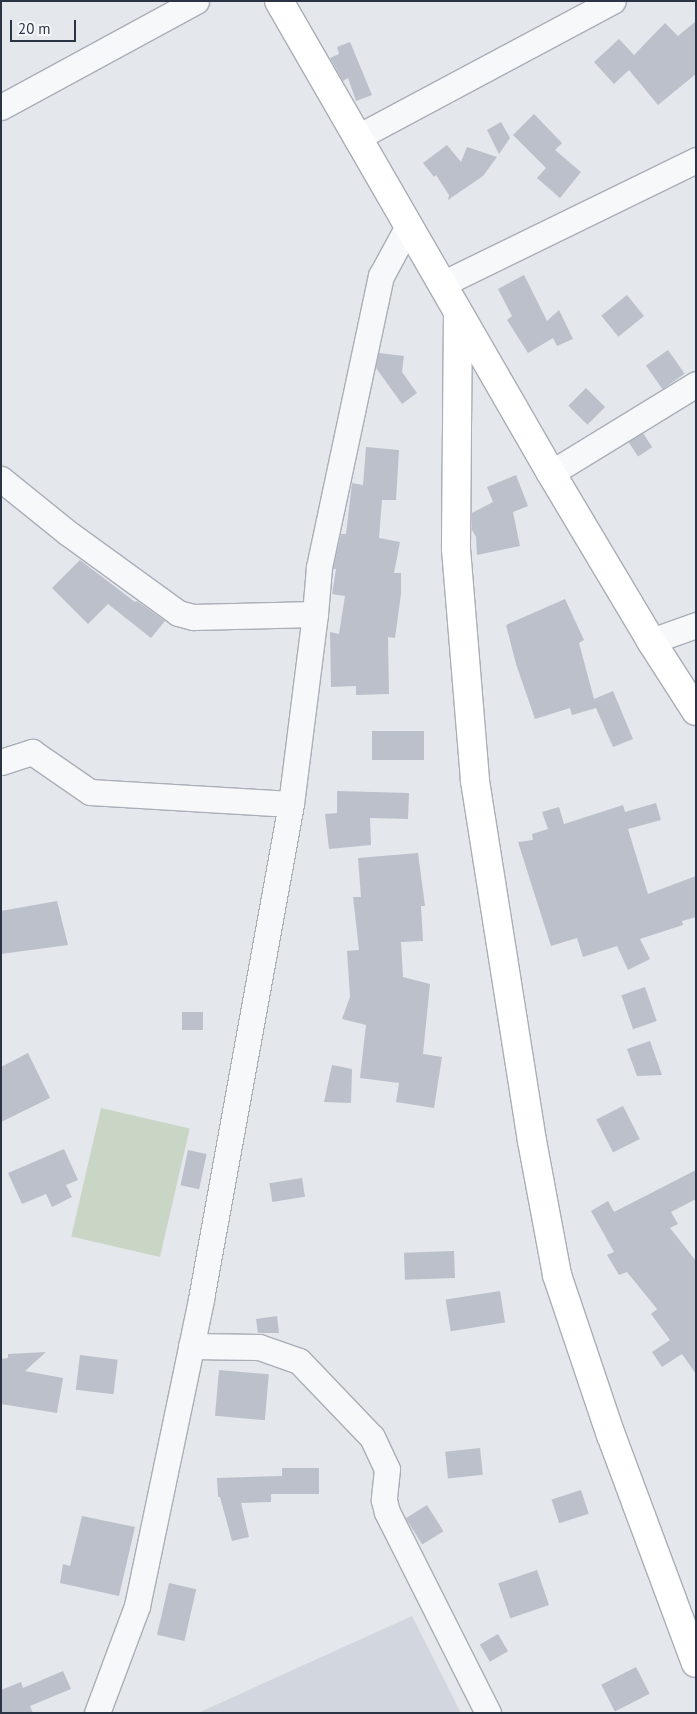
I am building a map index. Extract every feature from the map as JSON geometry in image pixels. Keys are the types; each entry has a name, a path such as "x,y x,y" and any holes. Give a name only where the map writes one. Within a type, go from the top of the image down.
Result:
{"street":[{"path":"1,107 196,1"},
{"path":"279,1 356,138 551,473 651,641 696,711"},
{"path":"356,138 613,1"},
{"path":"442,284 696,160"},
{"path":"97,1713 137,1606 191,1346 290,804 316,614 319,567 381,276 408,226"},
{"path":"458,313 456,549 475,772 532,1140 557,1275 611,1435 696,1663"},
{"path":"551,473 696,384"},
{"path":"1,479 68,533 178,613 193,617 316,614"},
{"path":"651,641 696,625"},
{"path":"1,762 32,752 90,792 290,804"},
{"path":"191,1346 259,1347 299,1361 372,1436 387,1469 384,1500 387,1512 488,1713"}],"shaded area":[{"path":"412,1616 461,1713 198,1713"}],"green space":[{"path":"101,1108 190,1128 160,1257 71,1237"}],"building":[{"path":"696,21 696,74 658,105 629,70 614,84 594,62 619,39 634,55 665,23 678,36"},
{"path":"350,42 372,95 356,101 348,78 343,81 330,58 339,54 337,47"},
{"path":"534,114 562,143 555,150 581,172 560,198 537,178 546,168 513,135"},
{"path":"501,122 510,138 499,154 487,130"},
{"path":"447,145 461,162 467,147 497,157 483,176 448,200 449,195 436,175 434,177 423,163"},
{"path":"524,275 547,321 559,310 573,339 557,346 553,338 528,353 507,320 512,316 498,289"},
{"path":"627,295 644,316 618,337 601,316"},
{"path":"668,350 685,374 663,389 646,365"},
{"path":"379,353 404,356 402,372 417,393 402,404 376,368"},
{"path":"586,388 605,407 587,425 568,406"},
{"path":"643,433 652,447 638,457 629,442"},
{"path":"366,447 399,450 396,500 382,500 379,538 400,542 394,573 401,573 401,594 395,638 388,637 389,694 356,695 356,686 331,687 330,632 339,634 345,596 332,594 336,569 333,569 341,534 346,534 352,483 363,485"},
{"path":"516,475 528,506 513,512 520,546 477,555 476,537 472,530 472,513 493,502 487,487"},
{"path":"80,560 135,602 137,601 165,621 151,638 108,604 88,624 52,588"},
{"path":"565,599 584,640 579,643 594,699 613,691 633,739 613,747 596,708 572,715 570,708 535,719 516,664 506,625"},
{"path":"372,731 424,731 424,760 372,760"},
{"path":"337,791 409,793 408,819 370,818 371,845 329,849 325,814 337,813"},
{"path":"656,803 661,820 628,829 648,894 696,876 696,917 682,921 683,925 640,939 650,959 628,970 617,946 583,957 577,938 551,946 518,842 533,840 532,834 548,829 542,812 559,807 564,824 623,805 625,812"},
{"path":"418,853 425,906 421,906 423,941 401,942 403,977 430,984 423,1054 442,1057 434,1108 396,1102 399,1083 360,1078 366,1025 342,1019 350,997 347,951 359,950 353,897 361,897 358,858"},
{"path":"57,901 68,945 1,954 1,911"},
{"path":"645,987 657,1021 633,1029 621,995"},
{"path":"182,1012 203,1012 203,1030 182,1030"},
{"path":"650,1041 662,1075 637,1076 627,1049"},
{"path":"28,1053 50,1098 1,1122 1,1067"},
{"path":"332,1065 352,1069 351,1103 324,1102"},
{"path":"623,1106 640,1139 613,1153 596,1120"},
{"path":"64,1149 78,1180 66,1185 72,1197 52,1207 46,1194 22,1204 8,1173"},
{"path":"188,1150 207,1154 199,1189 181,1185"},
{"path":"696,1170 696,1199 671,1212 678,1224 670,1228 696,1261 696,1374 682,1354 662,1367 652,1352 670,1340 651,1314 657,1309 627,1272 619,1275 607,1255 614,1252 591,1211 608,1201 614,1212"},
{"path":"302,1178 305,1197 272,1202 269,1183"},
{"path":"454,1251 455,1278 405,1280 404,1253"},
{"path":"500,1291 505,1323 451,1331 446,1300"},
{"path":"277,1316 279,1333 258,1333 256,1319"},
{"path":"46,1352 25,1371 63,1378 57,1413 1,1404 1,1359 8,1358 8,1354"},
{"path":"80,1355 118,1360 113,1394 76,1390"},
{"path":"219,1370 269,1374 265,1420 215,1416"},
{"path":"480,1448 483,1475 448,1479 445,1452"},
{"path":"282,1468 319,1468 319,1494 271,1494 271,1502 241,1503 249,1537 232,1541 220,1497 218,1497 217,1478 282,1476"},
{"path":"581,1490 589,1514 559,1523 552,1500"},
{"path":"427,1505 443,1531 422,1545 406,1518"},
{"path":"82,1516 135,1527 119,1596 60,1583 63,1564 70,1566"},
{"path":"537,1570 549,1605 510,1618 498,1583"},
{"path":"169,1583 196,1589 184,1641 157,1635"},
{"path":"498,1634 508,1651 490,1662 480,1644"},
{"path":"636,1667 650,1694 615,1711 601,1685"},
{"path":"63,1671 71,1689 30,1706 33,1713 1,1713 1,1690 21,1682 23,1688"}]}
